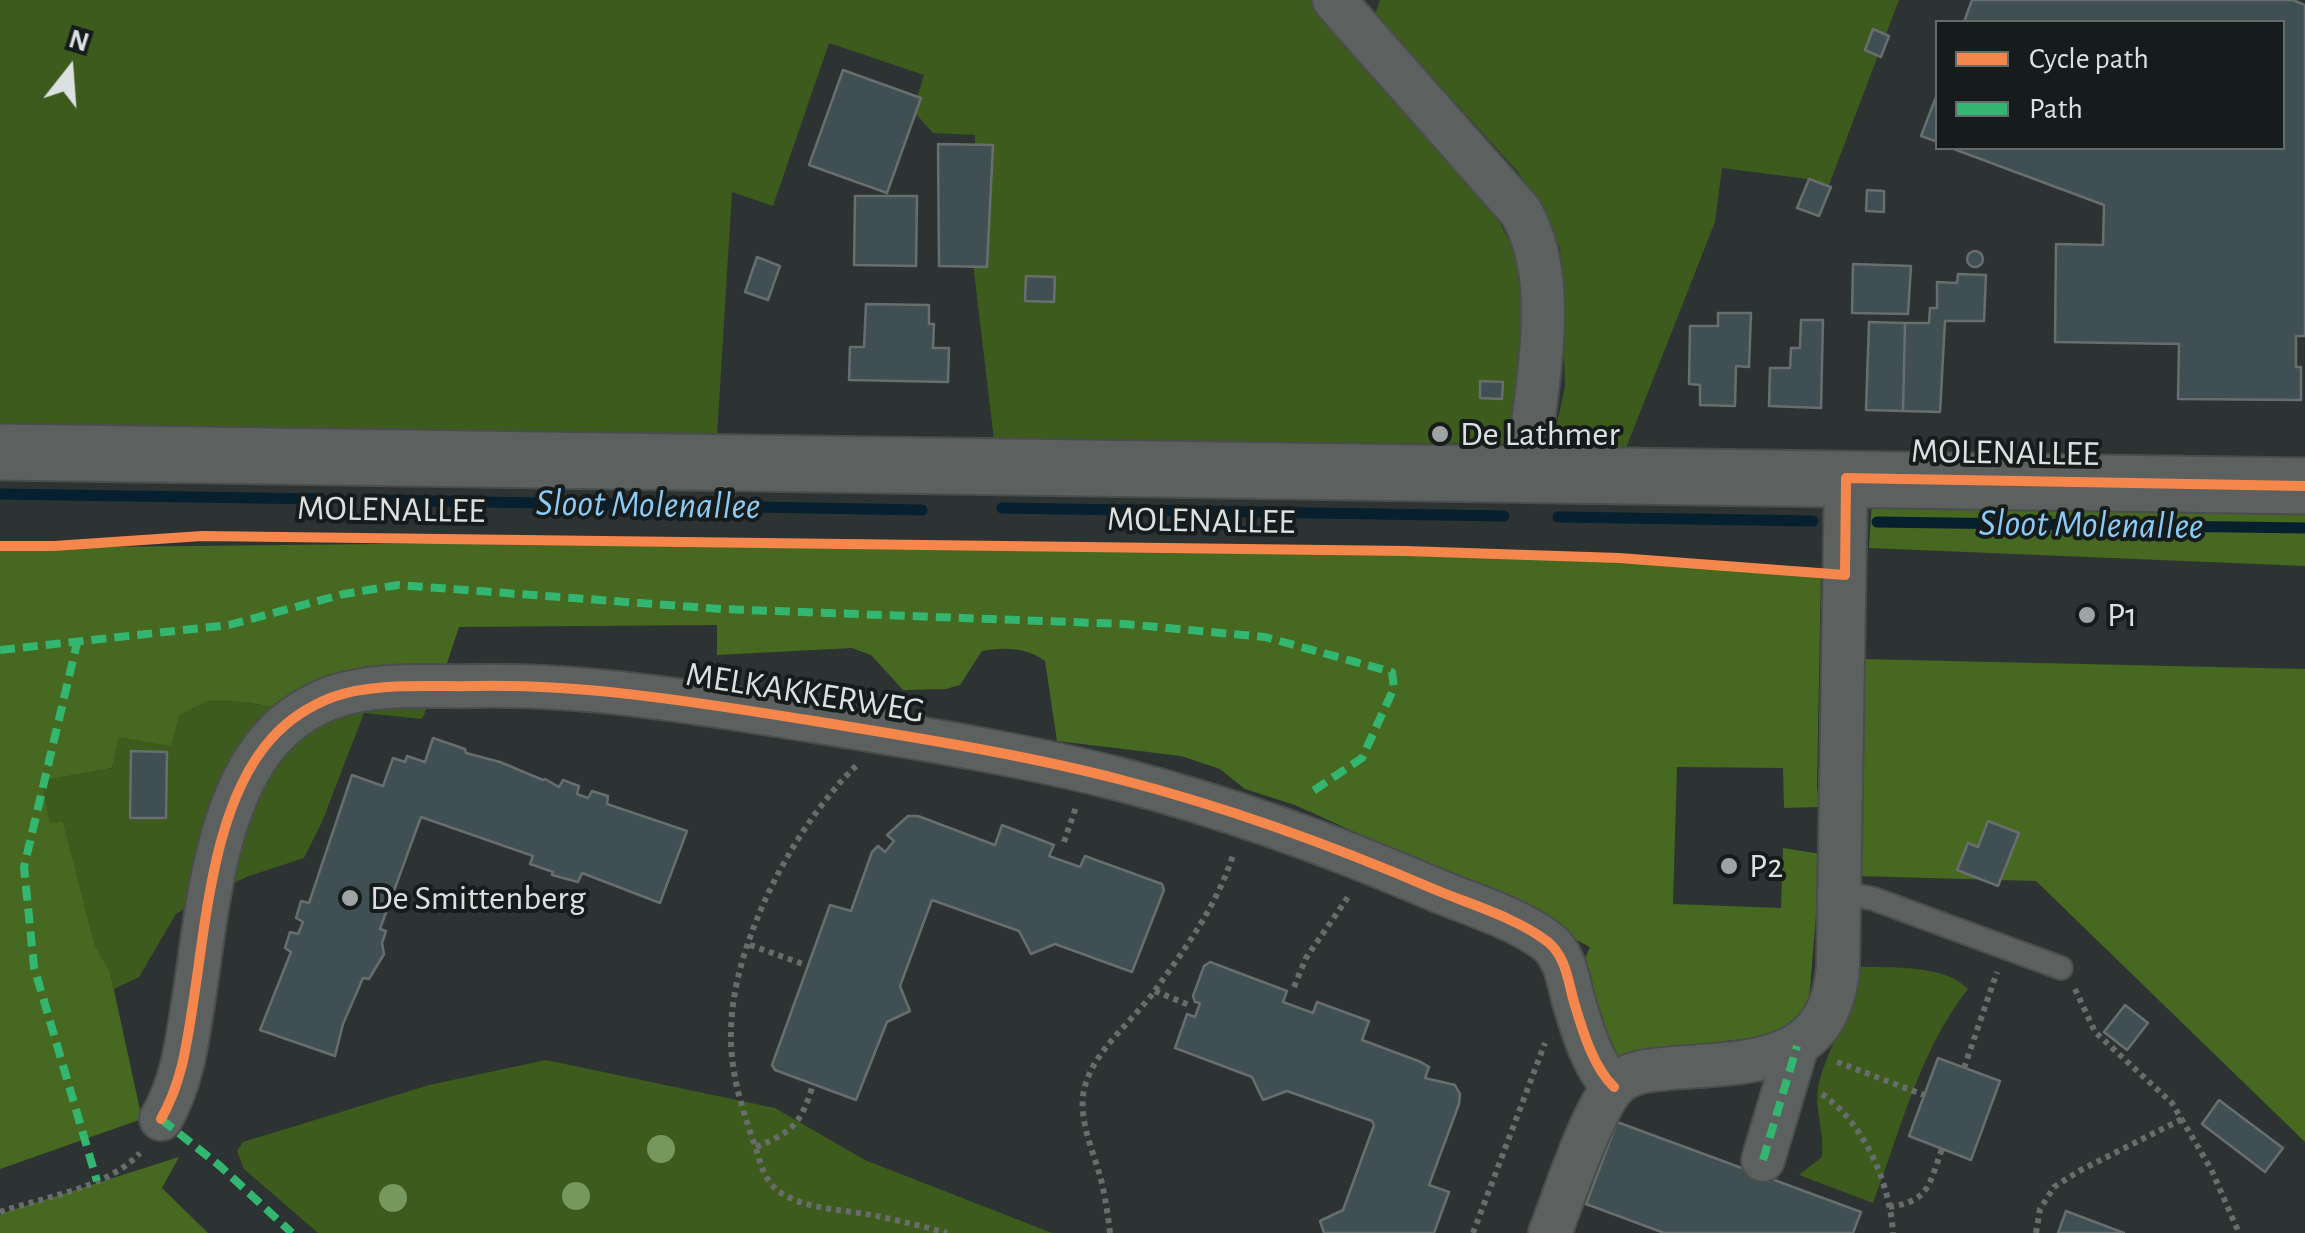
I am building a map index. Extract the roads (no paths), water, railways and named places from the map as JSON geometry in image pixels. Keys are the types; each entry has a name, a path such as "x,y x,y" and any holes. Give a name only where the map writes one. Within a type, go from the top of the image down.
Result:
{"main road":[{"name":"MOLENALLEE","path":"0,452 2305,486"}],"street":[{"path":"1334,0 1520,212 1534,237 1544,302 1528,474"},
{"path":"1762,1160 1793,1062 1823,1019 1837,984 1846,478"},
{"name":"MELKAKKERWEG","path":"161,1118 182,1074 215,872 237,794 270,740 306,709 362,690 516,686 596,689 678,699 879,732 1118,779 1240,814 1512,922 1551,944 1567,970 1574,1004 1608,1095"},
{"path":"1550,1233 1608,1095 1642,1070 1773,1058 1793,1062"}],"lane":[{"path":"1840,892 1874,899 2060,968"}],"waterway":[{"name":"Sloot Molenallee","path":"0,494 321,499"},
{"name":"Sloot Molenallee","path":"373,500 922,510"},
{"name":"Sloot Molenallee","path":"1002,508 1504,516"},
{"name":"Sloot Molenallee","path":"1558,517 1813,521"},
{"name":"Sloot Molenallee","path":"1877,522 2305,528"}],"place":[{"name":"De Lathmer","path":"1440,434"},
{"name":"P1","path":"2087,615"},
{"name":"P2","path":"1729,866"},
{"name":"De Smittenberg","path":"350,898"}]}
